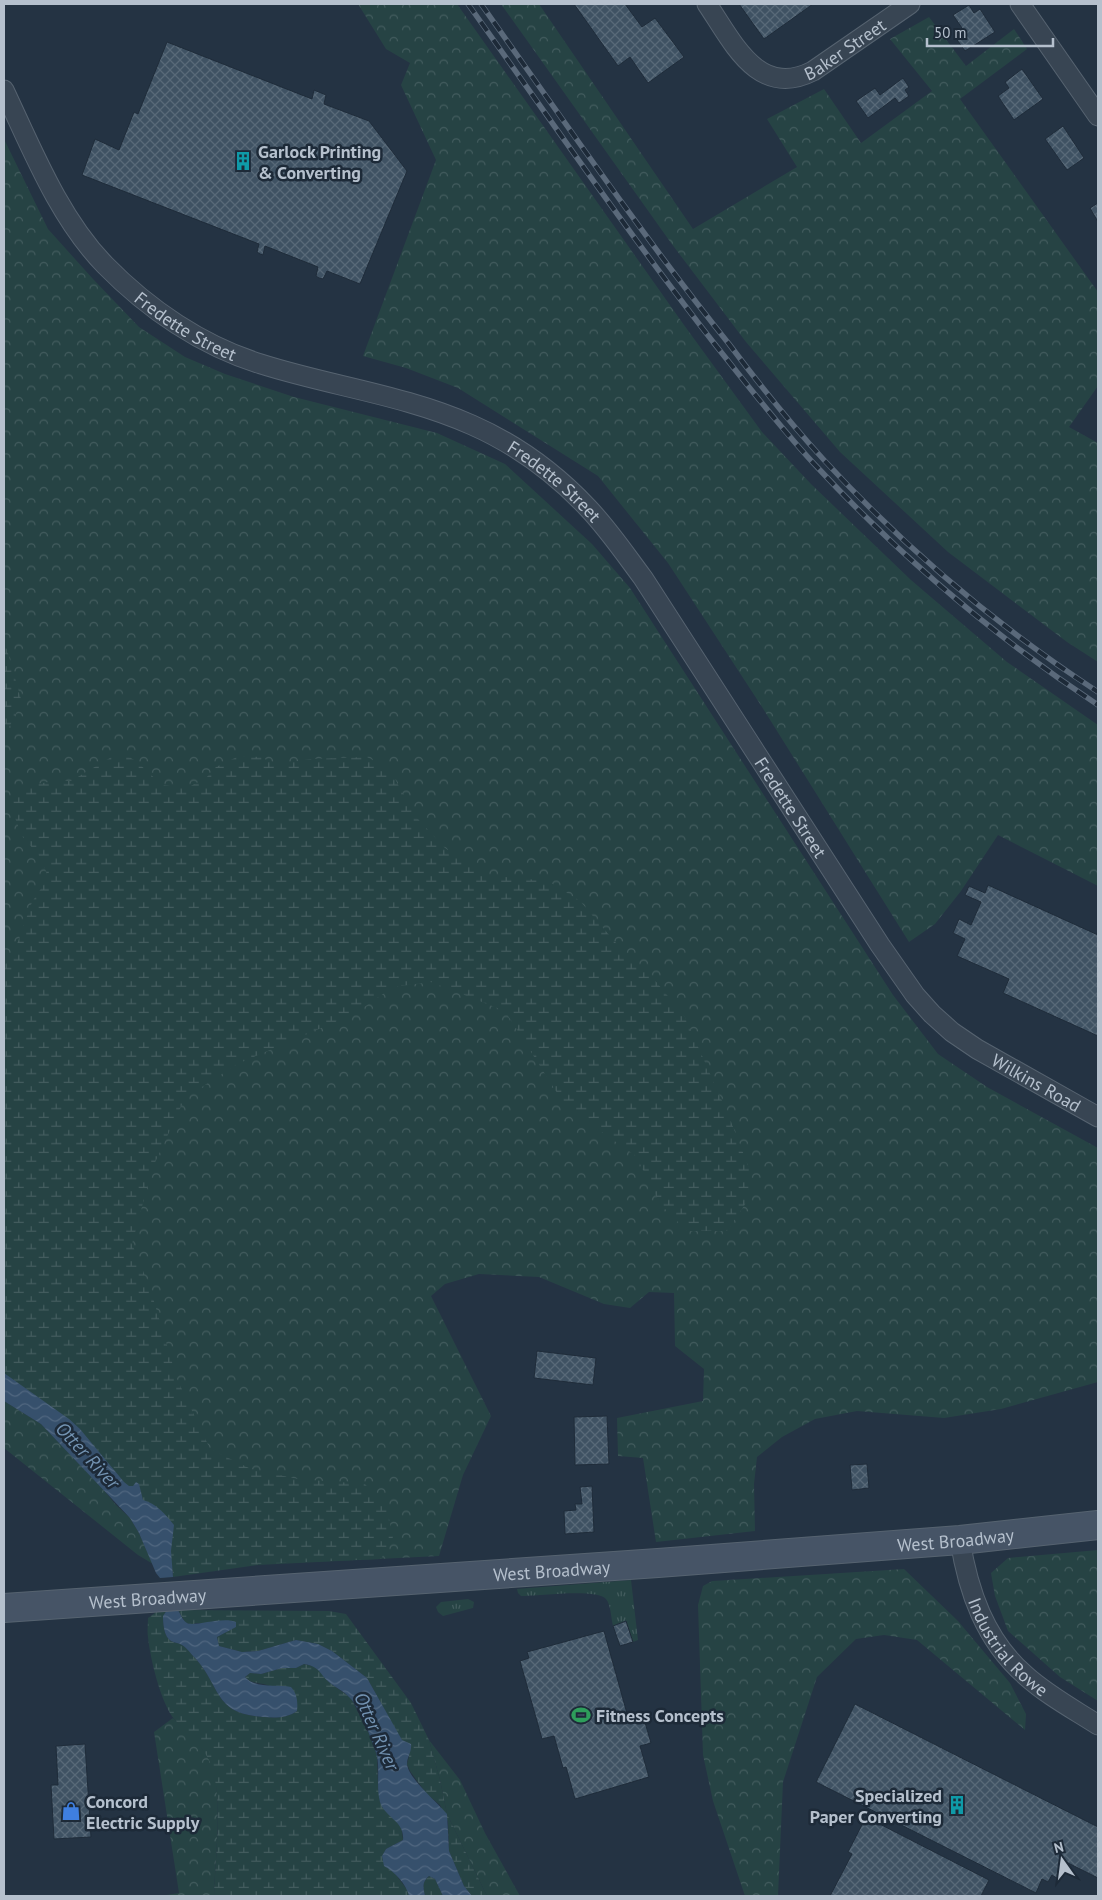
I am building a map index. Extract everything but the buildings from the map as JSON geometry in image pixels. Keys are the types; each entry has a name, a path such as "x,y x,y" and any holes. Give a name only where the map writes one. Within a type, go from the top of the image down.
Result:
{"main road":[{"name":"West Broadway","path":"4,1608 960,1540 1098,1525"}],"street":[{"name":"Baker Street","path":"707,4 747,61 761,72 774,78 792,79 813,71 910,4"},
{"path":"1020,4 1098,116"},
{"name":"Fredette Street","path":"4,90 38,163 70,220 88,246 123,283 159,312 193,334 259,364 399,401 472,425 506,443 532,460 588,507 643,578 903,978 941,1023 975,1048"},
{"name":"Wilkins Road","path":"975,1048 1098,1117"},
{"name":"Industrial Rowe","path":"960,1540 975,1602 983,1620 998,1644 1017,1668 1032,1681 1098,1725"}],"green space":[{"path":"358,4 457,4 762,432 811,484 911,580 1007,662 1098,725 1098,886 998,835 961,891 935,924 909,942 762,707 668,563 598,476 458,388 406,368 363,356 436,160 401,85 410,63 386,49"},
{"path":"501,4 539,4 693,229 797,167 767,119 824,89 861,143 932,91 890,39 929,17 966,66 1014,29 1027,49 960,99 1098,292 1098,386 1069,427 1098,443 1098,662 1067,642 948,552 840,452 746,342 671,243"},
{"path":"4,139 48,229 139,327 185,357 225,374 294,397 437,433 505,464 592,544 630,588 893,995 938,1054 987,1087 1098,1148 1098,1382 1001,1409 944,1418 857,1411 815,1419 782,1437 757,1457 754,1484 755,1531 656,1542 643,1458 618,1456 617,1418 703,1401 704,1369 675,1346 674,1293 649,1292 630,1308 604,1304 539,1277 479,1274 445,1284 431,1296 491,1416 463,1475 439,1556 258,1565 135,1403 4,1130"},
{"path":"4,639 21,699 14,719 4,735"},
{"path":"120,752 136,761 162,785 187,788 206,778 216,767 239,756 261,757 276,765 310,759 367,757 384,766 395,779 415,816 445,848 484,875 548,881 580,901 616,943 653,978 685,1017 730,1119 749,1168 748,1200 727,1231 687,1231 660,1204 636,1156 566,1107 505,1011 431,982 393,987 354,1014 237,1064 185,1098 152,1169 132,1244 150,1288 177,1379 210,1449 251,1469 298,1479 365,1484 387,1509 393,1537 381,1559 258,1564 173,1577 172,1568 146,1519 4,1387 4,964 11,961 32,902 44,884 47,874 41,858 22,836 12,810 12,797 26,786 54,781 71,781"},
{"path":"4,1401 41,1424 130,1518 153,1564 138,1555 4,1448"},
{"path":"1098,1550 1098,1701 1060,1677 1008,1631 995,1596 991,1573 1008,1558"},
{"path":"904,1569 958,1621 1010,1683 1026,1714 1025,1730 917,1640 884,1635 856,1639 817,1677 783,1782 778,1896 745,1896 713,1801 703,1755 698,1605 703,1586 712,1581"},
{"path":"631,1580 638,1640 633,1642 626,1621 613,1626 608,1602 600,1596 566,1593 521,1596 517,1589"},
{"path":"468,1599 474,1602 473,1608 443,1616 436,1607 441,1602"},
{"path":"159,1610 167,1610 163,1620 167,1637 172,1642 181,1644 187,1649 204,1670 221,1698 236,1711 248,1715 273,1717 285,1716 297,1711 270,1686 252,1682 245,1677 250,1673 261,1674 282,1668 296,1668 304,1664 313,1666 330,1683 351,1698 369,1734 377,1756 378,1787 381,1803 401,1826 403,1840 386,1849 382,1856 408,1891 409,1896 214,1896 218,1831 215,1781 212,1767 205,1753 170,1713 157,1680 149,1646 148,1618"},
{"path":"178,1610 329,1611 346,1614 411,1703 429,1740 447,1814 487,1896 472,1896 464,1886 449,1851 448,1822 440,1805 426,1793 410,1771 407,1764 409,1757 407,1742 402,1741 367,1678 332,1651 318,1644 296,1640 258,1651 242,1652 219,1646 217,1637 235,1627 196,1623 191,1625 185,1622"},
{"path":"173,1718 195,1740 209,1758 215,1778 218,1811 214,1896 160,1896 179,1893 154,1732"},
{"path":"429,1740 460,1780 485,1833 520,1896 487,1896 447,1814"},
{"path":"429,1876 435,1879 443,1896 425,1896 425,1880"}],"water":[{"name":"Otter River","path":"4,1373 69,1419 80,1429 124,1482 129,1486 133,1486 136,1482 139,1484 143,1500 157,1507 171,1521 174,1525 171,1551 173,1577 160,1578 130,1518 41,1424 4,1401"},
{"name":"Otter River","path":"167,1610 178,1610 184,1621 191,1624 224,1620 236,1622 236,1627 217,1637 219,1646 242,1652 258,1651 296,1640 318,1644 332,1651 367,1678 402,1740 411,1744 407,1764 412,1776 447,1814 449,1851 464,1886 472,1896 443,1896 435,1879 429,1876 425,1880 424,1885 425,1896 409,1896 400,1879 384,1866 382,1856 386,1849 403,1840 403,1834 401,1828 386,1812 380,1802 377,1756 361,1716 353,1701 347,1695 330,1683 317,1669 304,1664 296,1668 282,1668 261,1674 250,1673 245,1677 249,1681 260,1685 291,1687 297,1698 297,1711 285,1716 264,1717 236,1711 221,1698 204,1670 187,1649 167,1637 163,1616"}],"railway":[{"path":"468,4 653,263 766,409 805,454 916,565 951,595 1023,652 1098,705"},
{"path":"481,4 602,176 696,302 763,389 811,446 855,493 954,585 1024,641 1098,692"}],"place":[{"name":"Garlock Printing & Converting","path":"243,161"},
{"name":"Fitness Concepts","path":"581,1715"},
{"name":"Specialized Paper Converting","path":"957,1805"},
{"name":"Concord Electric Supply","path":"71,1811"}]}
